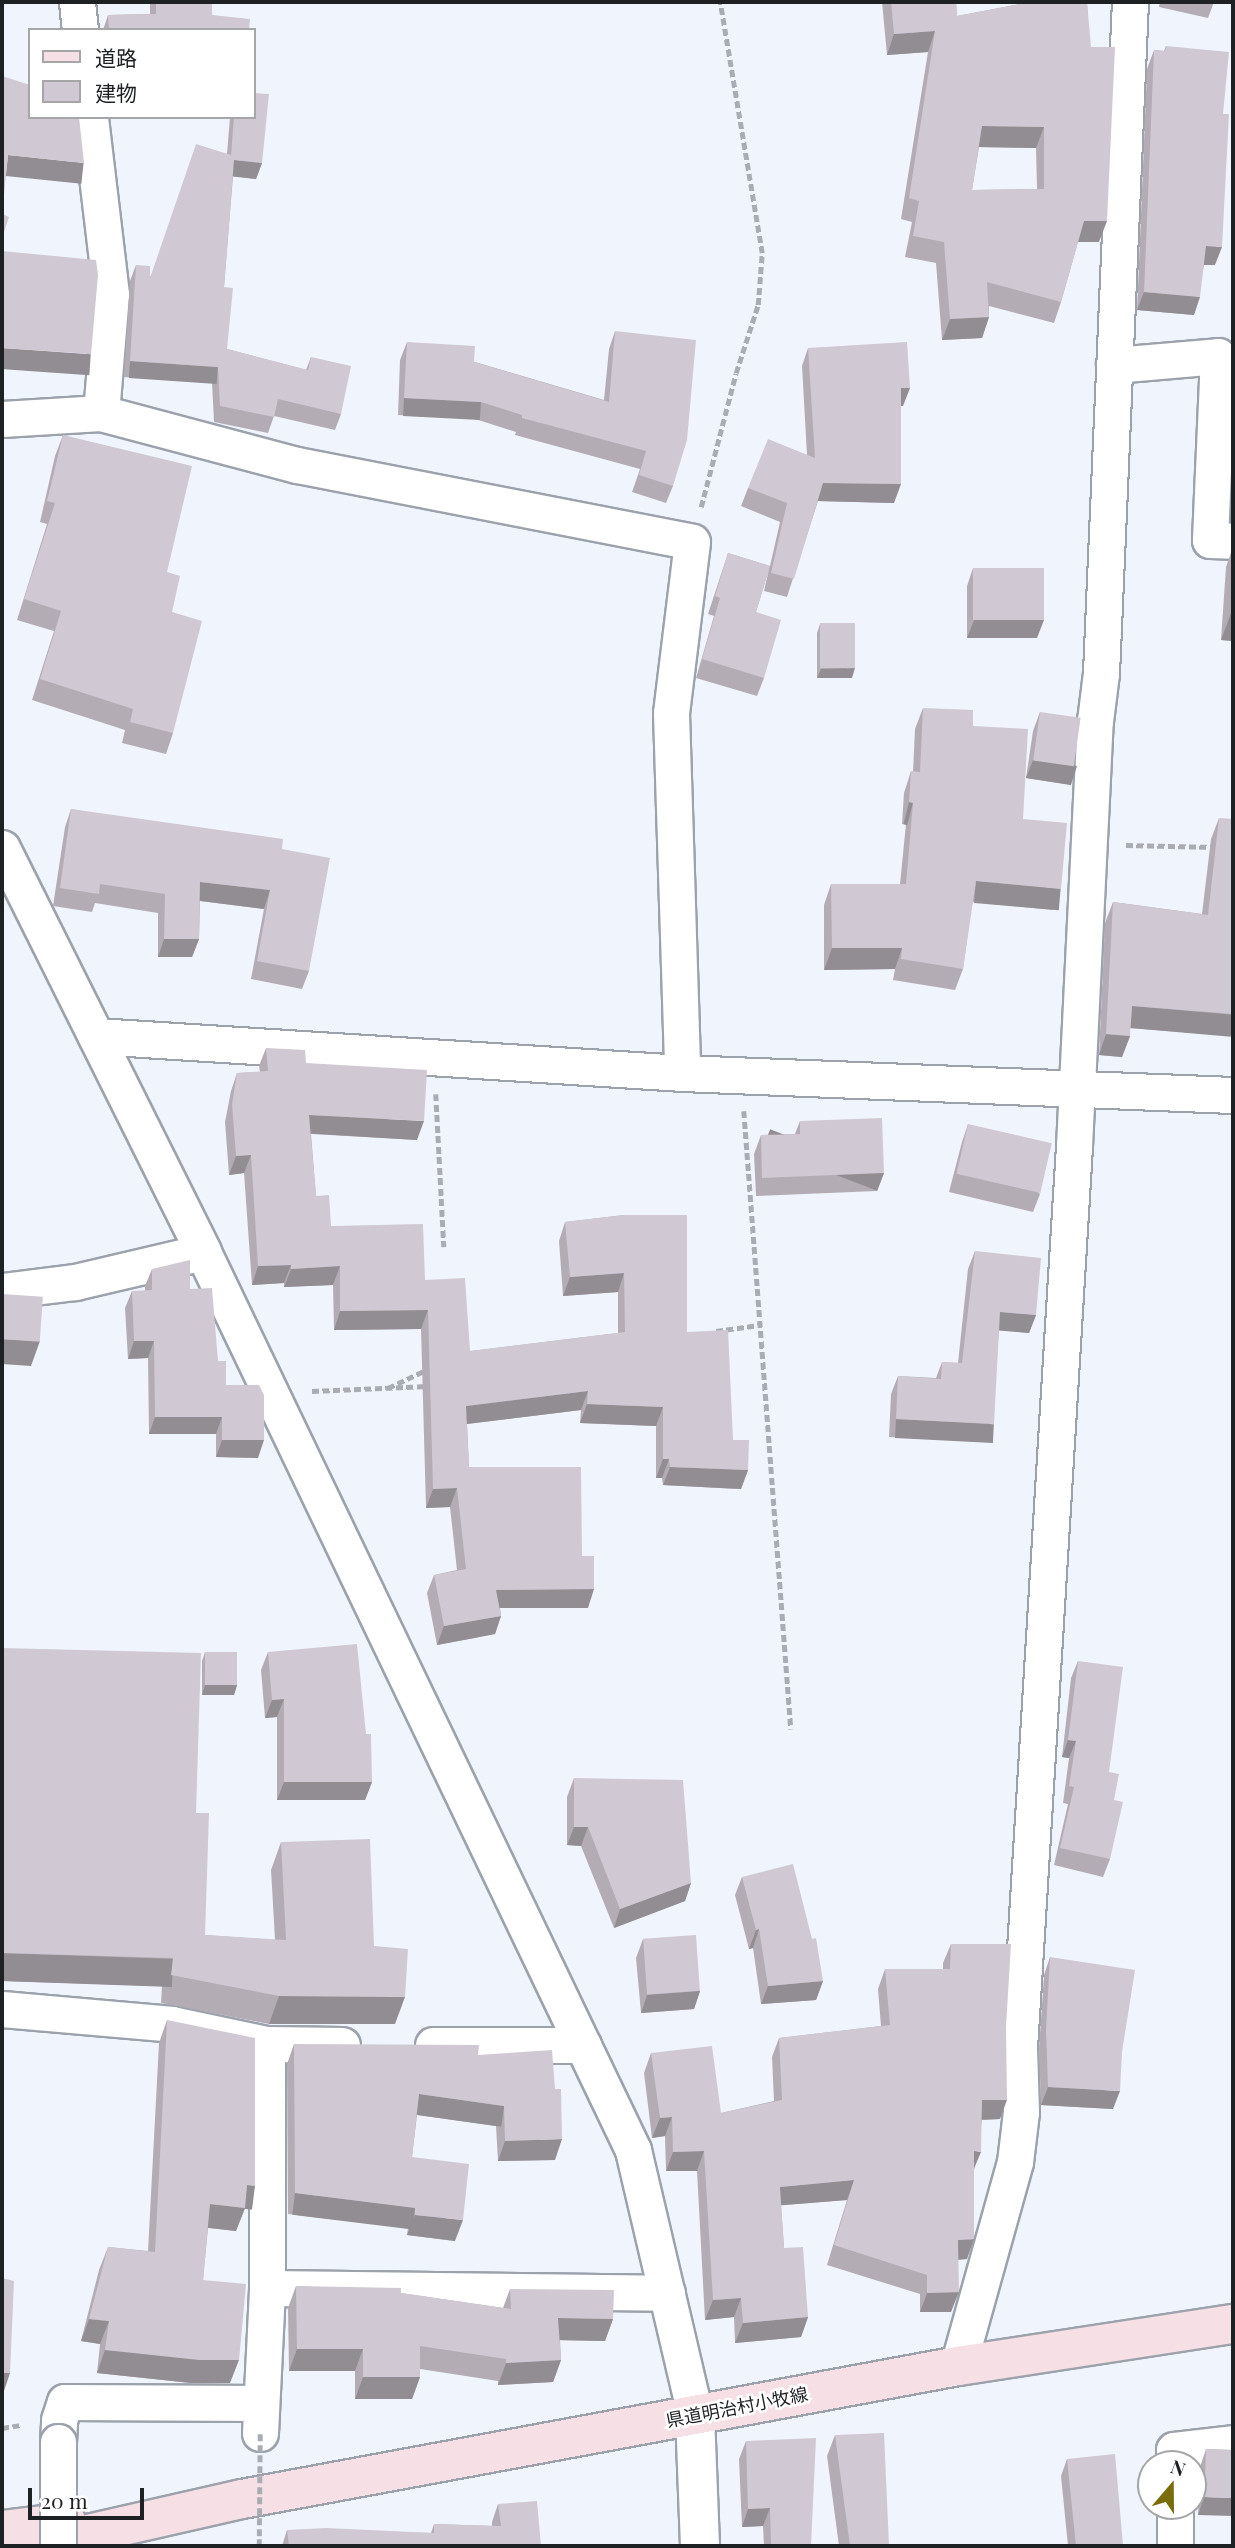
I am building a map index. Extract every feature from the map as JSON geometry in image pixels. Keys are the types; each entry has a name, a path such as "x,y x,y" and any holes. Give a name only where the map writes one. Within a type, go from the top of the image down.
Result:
{"main road":[{"name":"県道明治村小牧線","path":"35,2546 243,2499 958,2366 1233,2324"},
{"name":"県道明治村小牧線","path":"2,2530 243,2499"}],"street":[{"path":"77,2 80,28"},
{"path":"958,2366 1015,2162 1021,2112 1020,2048 1095,722 1101,673 1130,2"},
{"path":"90,119 111,294 101,413"},
{"path":"1114,365 1218,356 1210,540 1233,541"},
{"path":"2,419 101,413 297,465 692,542 671,713 682,1073"},
{"path":"2,848 203,1252 633,2150 695,2415 700,2546"},
{"path":"96,1036 682,1073 1233,1095"},
{"path":"2,1292 75,1282 203,1252"},
{"path":"2,2009 172,2024 267,2044 583,2045"},
{"path":"58,2546 59,2420 65,2402 260,2418 267,2288 267,2044"},
{"path":"267,2288 667,2293"},
{"path":"1174,2450 1233,2443"},
{"path":"1175,2520 1175,2546"}],"path":[{"path":"692,542 736,373 758,305 762,253 720,2"},
{"path":"434,1057 444,1247"},
{"path":"741,1075 791,1729"},
{"path":"707,1332 760,1325"},
{"path":"388,1388 422,1371 436,1369"},
{"path":"270,1393 444,1386"},
{"path":"260,2418 260,2546"}],"building":[{"path":"156,2 212,2 212,15 250,19 249,28 109,28 108,15 156,14"},
{"path":"891,2 956,2 957,16 1031,2 1087,2 1091,47 1115,47 1107,221 1084,221 1061,302 987,282 989,317 950,319 944,242 913,236 919,201 909,198 935,31 894,34","holes":["982,126 1044,127 1044,189 972,190"]},
{"path":"1166,46 1229,52 1223,114 1229,114 1222,247 1206,246 1200,297 1144,292 1154,50 1165,51"},
{"path":"2,76 28,84 28,119 79,119 84,163 8,155 2,214"},
{"path":"256,93 269,94 262,163 234,160 224,287 233,288 227,349 308,370 311,357 351,366 341,414 278,399 274,417 220,406 218,367 130,361 136,265 150,266 150,278 196,144 231,155 234,119 256,119"},
{"path":"2,214 9,217 2,238"},
{"path":"2,251 96,260 98,275 91,354 2,348"},
{"path":"615,331 696,340 687,440 673,486 639,475 646,451 522,418 522,415 481,402 404,398 407,342 475,346 474,362 609,402"},
{"path":"907,342 910,388 901,388 901,484 823,483 794,579 771,573 787,503 748,488 768,439 815,458 808,348"},
{"path":"63,435 192,466 167,572 180,576 172,612 202,621 173,733 130,722 133,709 40,679 61,611 24,599 55,503 47,501"},
{"path":"728,553 770,566 756,612 781,620 764,678 702,659 720,598 715,596"},
{"path":"973,568 1044,568 1044,620 973,620"},
{"path":"1233,574 1233,613 1231,613"},
{"path":"820,623 855,623 855,668 820,668"},
{"path":"923,708 973,710 973,726 1028,729 1023,819 1067,823 1061,889 976,881 963,969 901,959 902,948 832,948 831,884 906,884 913,803 909,802 911,771 920,772"},
{"path":"1040,712 1081,718 1074,766 1033,761"},
{"path":"71,809 283,839 282,849 330,858 309,971 257,961 270,890 200,882 199,939 164,939 165,894 100,884 99,894 60,888"},
{"path":"1219,818 1233,819 1233,1014 1132,1006 1130,1036 1106,1034 1113,902 1208,915"},
{"path":"266,1048 305,1050 306,1063 427,1070 424,1121 309,1115 316,1196 329,1195 331,1226 423,1224 425,1280 465,1278 470,1351 625,1332 624,1273 570,1277 565,1222 624,1215 687,1215 687,1332 728,1330 733,1440 749,1440 748,1470 670,1467 669,1459 663,1459 663,1407 587,1404 588,1391 466,1406 469,1467 581,1467 582,1556 594,1556 594,1589 496,1590 501,1616 444,1626 434,1575 466,1569 457,1488 433,1489 428,1310 340,1311 340,1266 291,1269 291,1265 258,1266 251,1155 236,1156 232,1104 237,1073 268,1071"},
{"path":"882,1118 884,1173 762,1178 761,1135 800,1134 800,1121"},
{"path":"968,1124 1052,1143 1040,1193 957,1174"},
{"path":"975,1251 1041,1258 1036,1315 1000,1312 994,1424 896,1419 898,1376 941,1379 942,1362 962,1363"},
{"path":"190,1260 190,1289 212,1288 218,1361 226,1361 226,1385 259,1385 264,1395 264,1440 222,1440 222,1417 155,1417 154,1341 134,1341 132,1291 152,1290 152,1269"},
{"path":"2,1294 43,1297 40,1342 2,1339"},
{"path":"357,1644 366,1734 371,1734 372,1782 284,1782 284,1699 272,1700 268,1652"},
{"path":"2,1648 201,1653 196,1813 209,1813 205,1935 286,1940 281,1842 370,1839 374,1946 408,1949 405,1997 279,1996 171,1975 173,1958 2,1953"},
{"path":"205,1652 237,1652 237,1685 205,1685"},
{"path":"1078,1661 1123,1667 1109,1772 1119,1774 1114,1800 1123,1802 1110,1859 1060,1848 1074,1787 1069,1786 1076,1741 1068,1740"},
{"path":"574,1778 683,1780 691,1883 620,1909 588,1827 574,1827"},
{"path":"793,1864 812,1939 816,1938 823,1981 768,1986 759,1929 756,1930 742,1877"},
{"path":"696,1935 700,1991 647,1995 643,1939"},
{"path":"951,1944 1011,1944 1006,2027 1007,2100 982,2100 981,2152 974,2151 974,2239 958,2240 959,2292 927,2293 927,2275 834,2245 854,2180 780,2187 784,2248 803,2247 808,2317 743,2323 741,2298 713,2300 704,2151 673,2152 672,2117 660,2118 651,2053 712,2046 721,2113 782,2100 779,2038 890,2025 885,1969 950,1969"},
{"path":"1050,1957 1135,1970 1122,2052 1120,2091 1048,2087 1046,2030"},
{"path":"167,2020 255,2038 255,2186 247,2185 245,2208 210,2204 203,2280 246,2284 239,2360 199,2360 105,2350 109,2321 89,2319 108,2247 155,2252"},
{"path":"294,2044 479,2045 478,2055 552,2050 555,2089 561,2089 562,2139 505,2141 504,2106 419,2094 412,2157 469,2164 463,2220 415,2215 415,2208 295,2193"},
{"path":"2,2278 14,2281 10,2373 2,2373"},
{"path":"296,2286 401,2288 401,2293 511,2309 510,2289 614,2290 613,2319 558,2318 561,2360 506,2363 506,2359 420,2346 420,2377 363,2377 363,2349 297,2349"},
{"path":"884,2433 889,2546 850,2546 835,2435"},
{"path":"816,2438 811,2546 771,2546 770,2508 748,2509 746,2441"},
{"path":"1206,2449 1233,2450 1231,2498 1207,2497"},
{"path":"1115,2454 1123,2545 1129,2546 1076,2546 1067,2459"},
{"path":"537,2501 541,2546 289,2546 287,2530 326,2528 434,2533 434,2524 501,2526 498,2504"}]}
